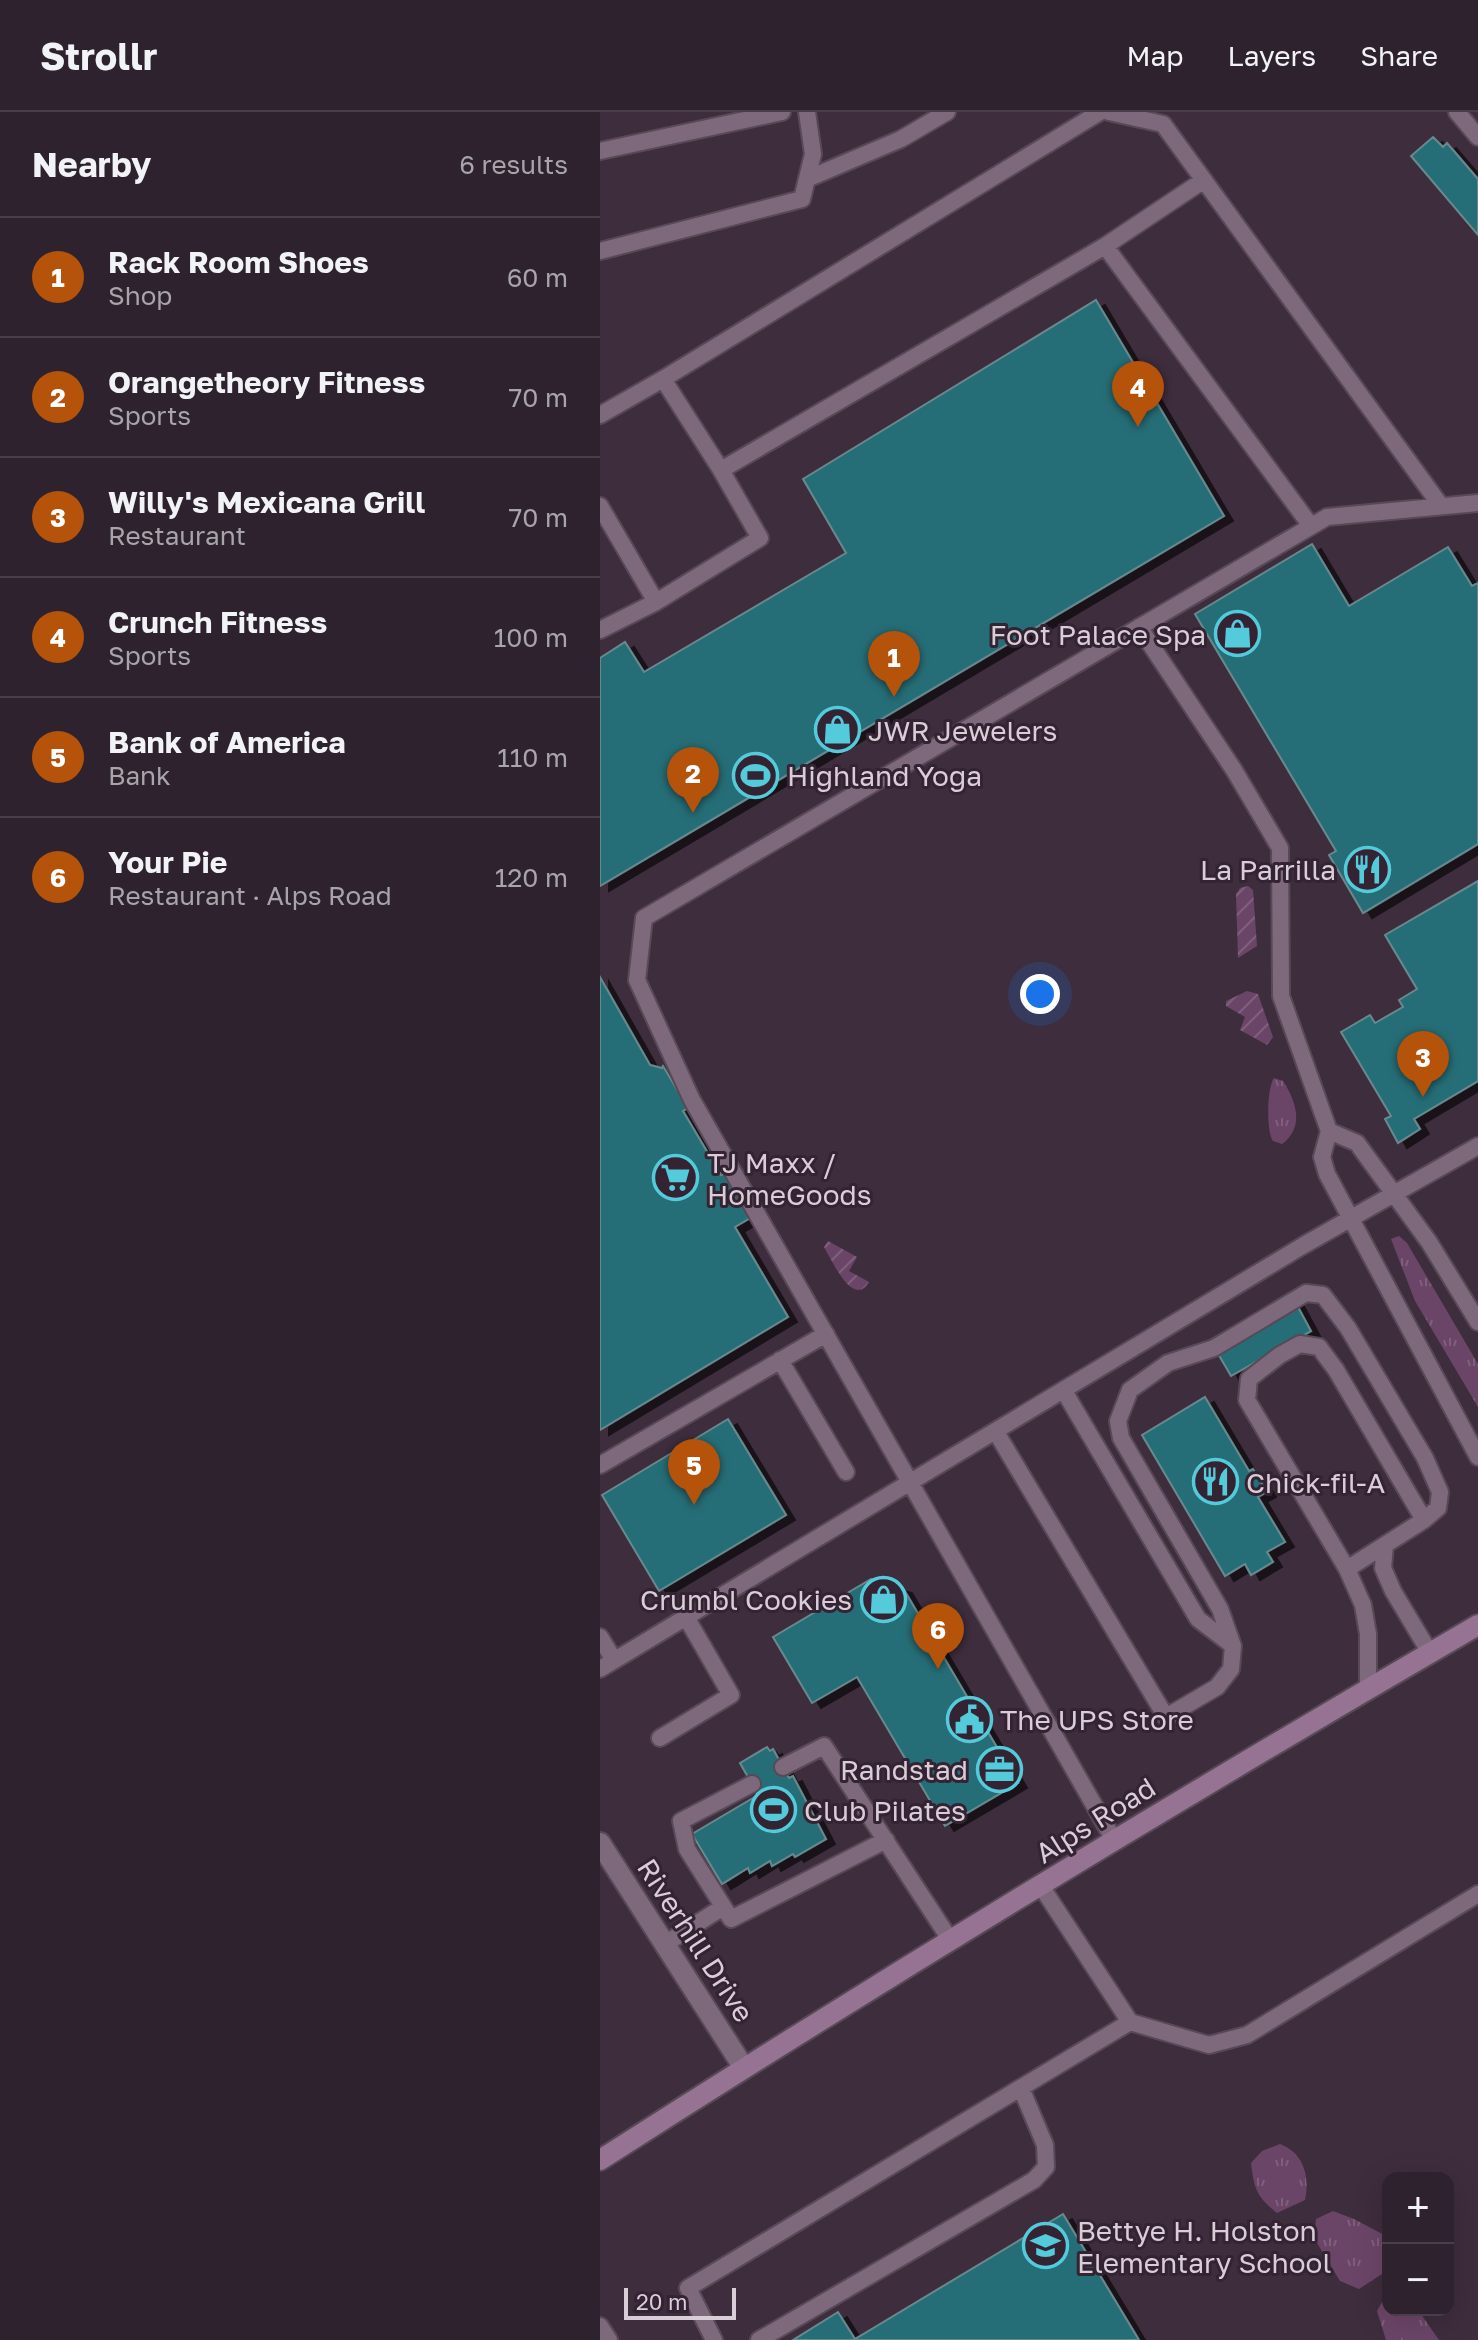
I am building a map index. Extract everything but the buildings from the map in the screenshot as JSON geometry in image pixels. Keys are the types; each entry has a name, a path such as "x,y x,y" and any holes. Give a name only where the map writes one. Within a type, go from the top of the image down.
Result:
{"main road":[{"name":"Alps Road","path":"600,2160 1114,1840 1478,1625"}],"street":[{"name":"Riverhill Drive","path":"600,1843 744,2068"}],"lane":[{"path":"600,151 782,112"},
{"path":"600,251 802,199 813,154 807,112"},
{"path":"807,179 901,139 947,112"},
{"path":"600,415 1100,112"},
{"path":"1109,112 1163,124 1441,506"},
{"path":"1457,112 1478,137"},
{"path":"721,470 1105,246 1204,180"},
{"path":"1105,246 1311,526"},
{"path":"600,630 656,602 760,538 663,379"},
{"path":"1114,1840 692,1100 637,980 644,918 1327,517 1478,503"},
{"path":"600,506 656,602"},
{"path":"1139,627 1234,770 1280,848 1281,996 1329,1131 1322,1157 1327,1174 1478,1457"},
{"path":"1329,1131 1357,1143 1429,1242 1478,1322"},
{"path":"600,1637 607,1664 1350,1219 1478,1146"},
{"path":"996,1432 1166,1717 1217,1687 1231,1669 1233,1646 1220,1609 1121,1438 1118,1421 1130,1390 1168,1363 1214,1348 1306,1293 1323,1295 1348,1328 1425,1458 1440,1492 1438,1508 1424,1520 1347,1569"},
{"path":"600,1465 826,1334"},
{"path":"1368,1689 1368,1634 1363,1605 1347,1569 1247,1400 1249,1379 1300,1344 1319,1347 1336,1370 1424,1520"},
{"path":"780,1360 846,1472"},
{"path":"1064,1391 1198,1619 1233,1646"},
{"path":"1385,1545 1383,1568 1430,1653"},
{"path":"660,1738 731,1695 686,1617"},
{"path":"783,1767 824,1746 951,1941"},
{"path":"752,1784 681,1821 687,1849 731,1919 886,1840"},
{"path":"1041,1886 1130,2022 1209,2045 1247,2035 1478,1894"},
{"path":"665,1944 723,1907"},
{"path":"714,2340 688,2288 1130,2022"},
{"path":"759,2340 1034,2180 1046,2167 1045,2145 1021,2088"},
{"path":"600,2326 609,2340"}],"green space":[{"path":"1248,886 1253,890 1257,946 1238,958 1236,894 1240,888"},
{"path":"1247,991 1258,994 1273,1037 1267,1045 1240,1030 1245,1017 1226,1006 1226,1001"},
{"path":"1274,1078 1283,1081 1292,1097 1296,1114 1294,1130 1282,1144 1273,1141 1269,1128 1269,1099"},
{"path":"1399,1236 1407,1243 1478,1364 1478,1407 1415,1301 1391,1239"},
{"path":"828,1241 857,1257 849,1271 869,1282 863,1289 856,1290 844,1280 824,1247"},
{"path":"1280,2144 1300,2160 1307,2183 1305,2200 1277,2213 1258,2192 1251,2163 1262,2151"},
{"path":"1333,2211 1382,2234 1382,2274 1359,2289 1340,2281 1314,2238 1316,2219"},
{"path":"1382,2302 1382,2316 1422,2316 1439,2340 1386,2340 1377,2311"}],"place":[{"name":"Crunch Fitness","path":"1138,427"},
{"name":"Foot Palace Spa","path":"1237,634"},
{"name":"Rack Room Shoes","path":"894,697"},
{"name":"JWR Jewelers","path":"837,730"},
{"name":"Highland Yoga","path":"756,775"},
{"name":"Orangetheory Fitness","path":"693,813"},
{"name":"La Parrilla","path":"1367,869"},
{"name":"Willy's Mexicana Grill","path":"1423,1097"},
{"name":"TJ Maxx / HomeGoods","path":"676,1178"},
{"name":"Chick-fil-A","path":"1215,1482"},
{"name":"Bank of America","path":"694,1505"},
{"name":"Crumbl Cookies","path":"883,1599"},
{"name":"Your Pie","path":"938,1669"},
{"name":"The UPS Store","path":"969,1719"},
{"name":"Randstad","path":"999,1769"},
{"name":"Club Pilates","path":"773,1810"},
{"name":"Bettye H. Holston Elementary School","path":"1046,2246"}]}
